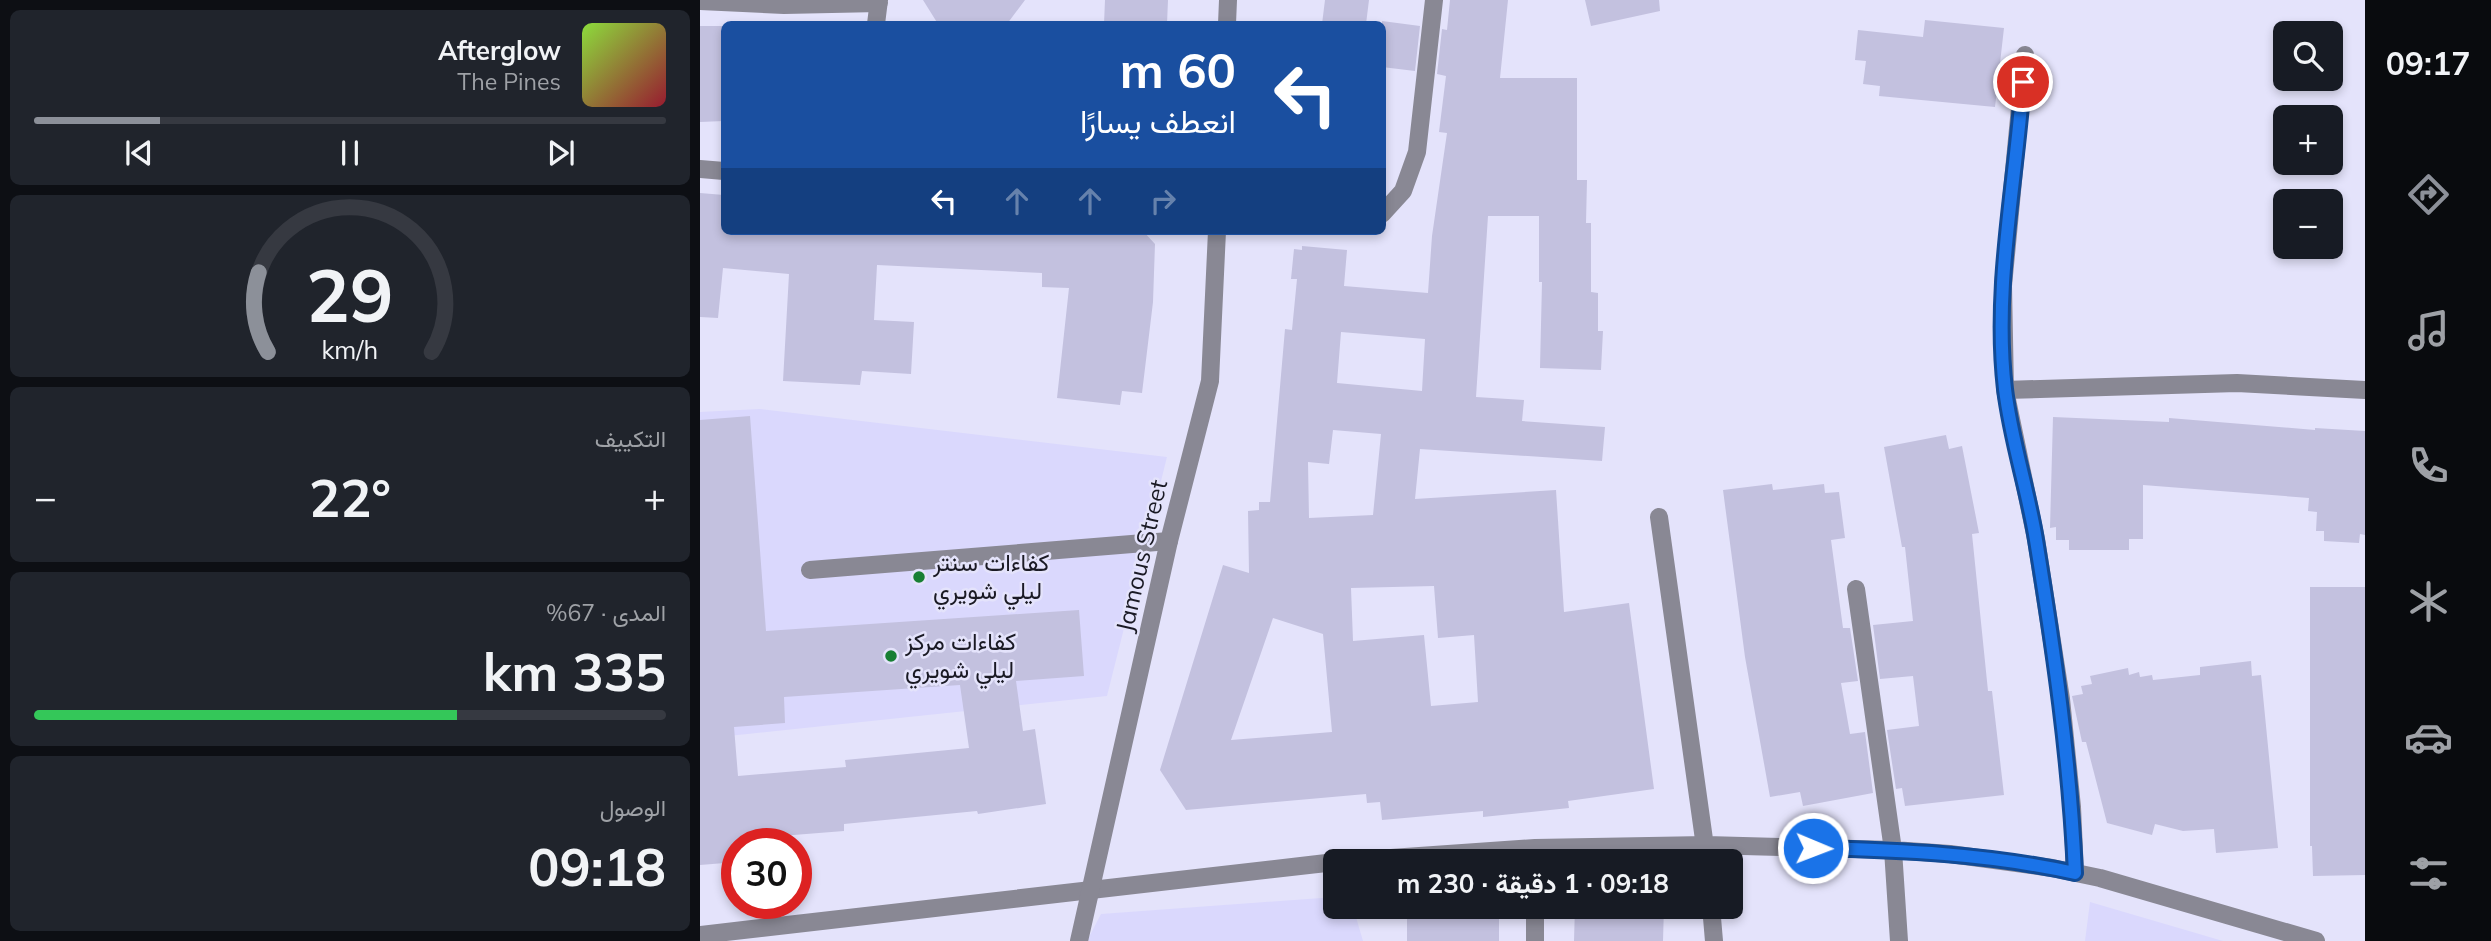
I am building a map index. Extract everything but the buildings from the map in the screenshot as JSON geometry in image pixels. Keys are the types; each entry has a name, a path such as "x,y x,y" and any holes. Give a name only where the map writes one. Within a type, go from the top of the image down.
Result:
{"street":[{"path":"1227,21 1228,0"},
{"path":"1386,210 1403,191 1417,152 1434,0"},
{"path":"700,1 784,5 879,1 876,21"},
{"path":"2025,55 2003,286 2005,390 2036,539 2061,699 2072,807 2075,873"},
{"path":"700,169 721,171"},
{"name":"Jamous Street","path":"1079,941 1169,541 1210,381 1217,235"},
{"path":"2005,390 2237,383 2365,390"},
{"path":"1659,517 1705,849"},
{"path":"810,570 1169,541"},
{"path":"1856,589 1893,850 1899,941"},
{"path":"1743,852 1893,850 1950,854 2075,873 2139,888 2308,940"},
{"path":"700,934 1323,863"},
{"path":"1535,919 1535,941"},
{"path":"1712,919 1714,941"}],"shaded area":[{"name":"كفاءات سنتر ليلي شويري","path":"760,409 1167,457 1107,696 700,739 700,412"},
{"path":"1323,898 1323,919 1357,919 1363,941 1087,941 1101,914"},
{"path":"2090,902 2223,941 2085,941"}],"place":[{"name":"كفاءات سنتر ليلي شويري","path":"919,577"},
{"name":"كفاءات مركز ليلي شويري","path":"891,656"}],"route":[{"path":"1813,848 1950,854 2075,873 2072,807 2061,699 2036,539 2005,390 2003,286 2023,82"}]}
